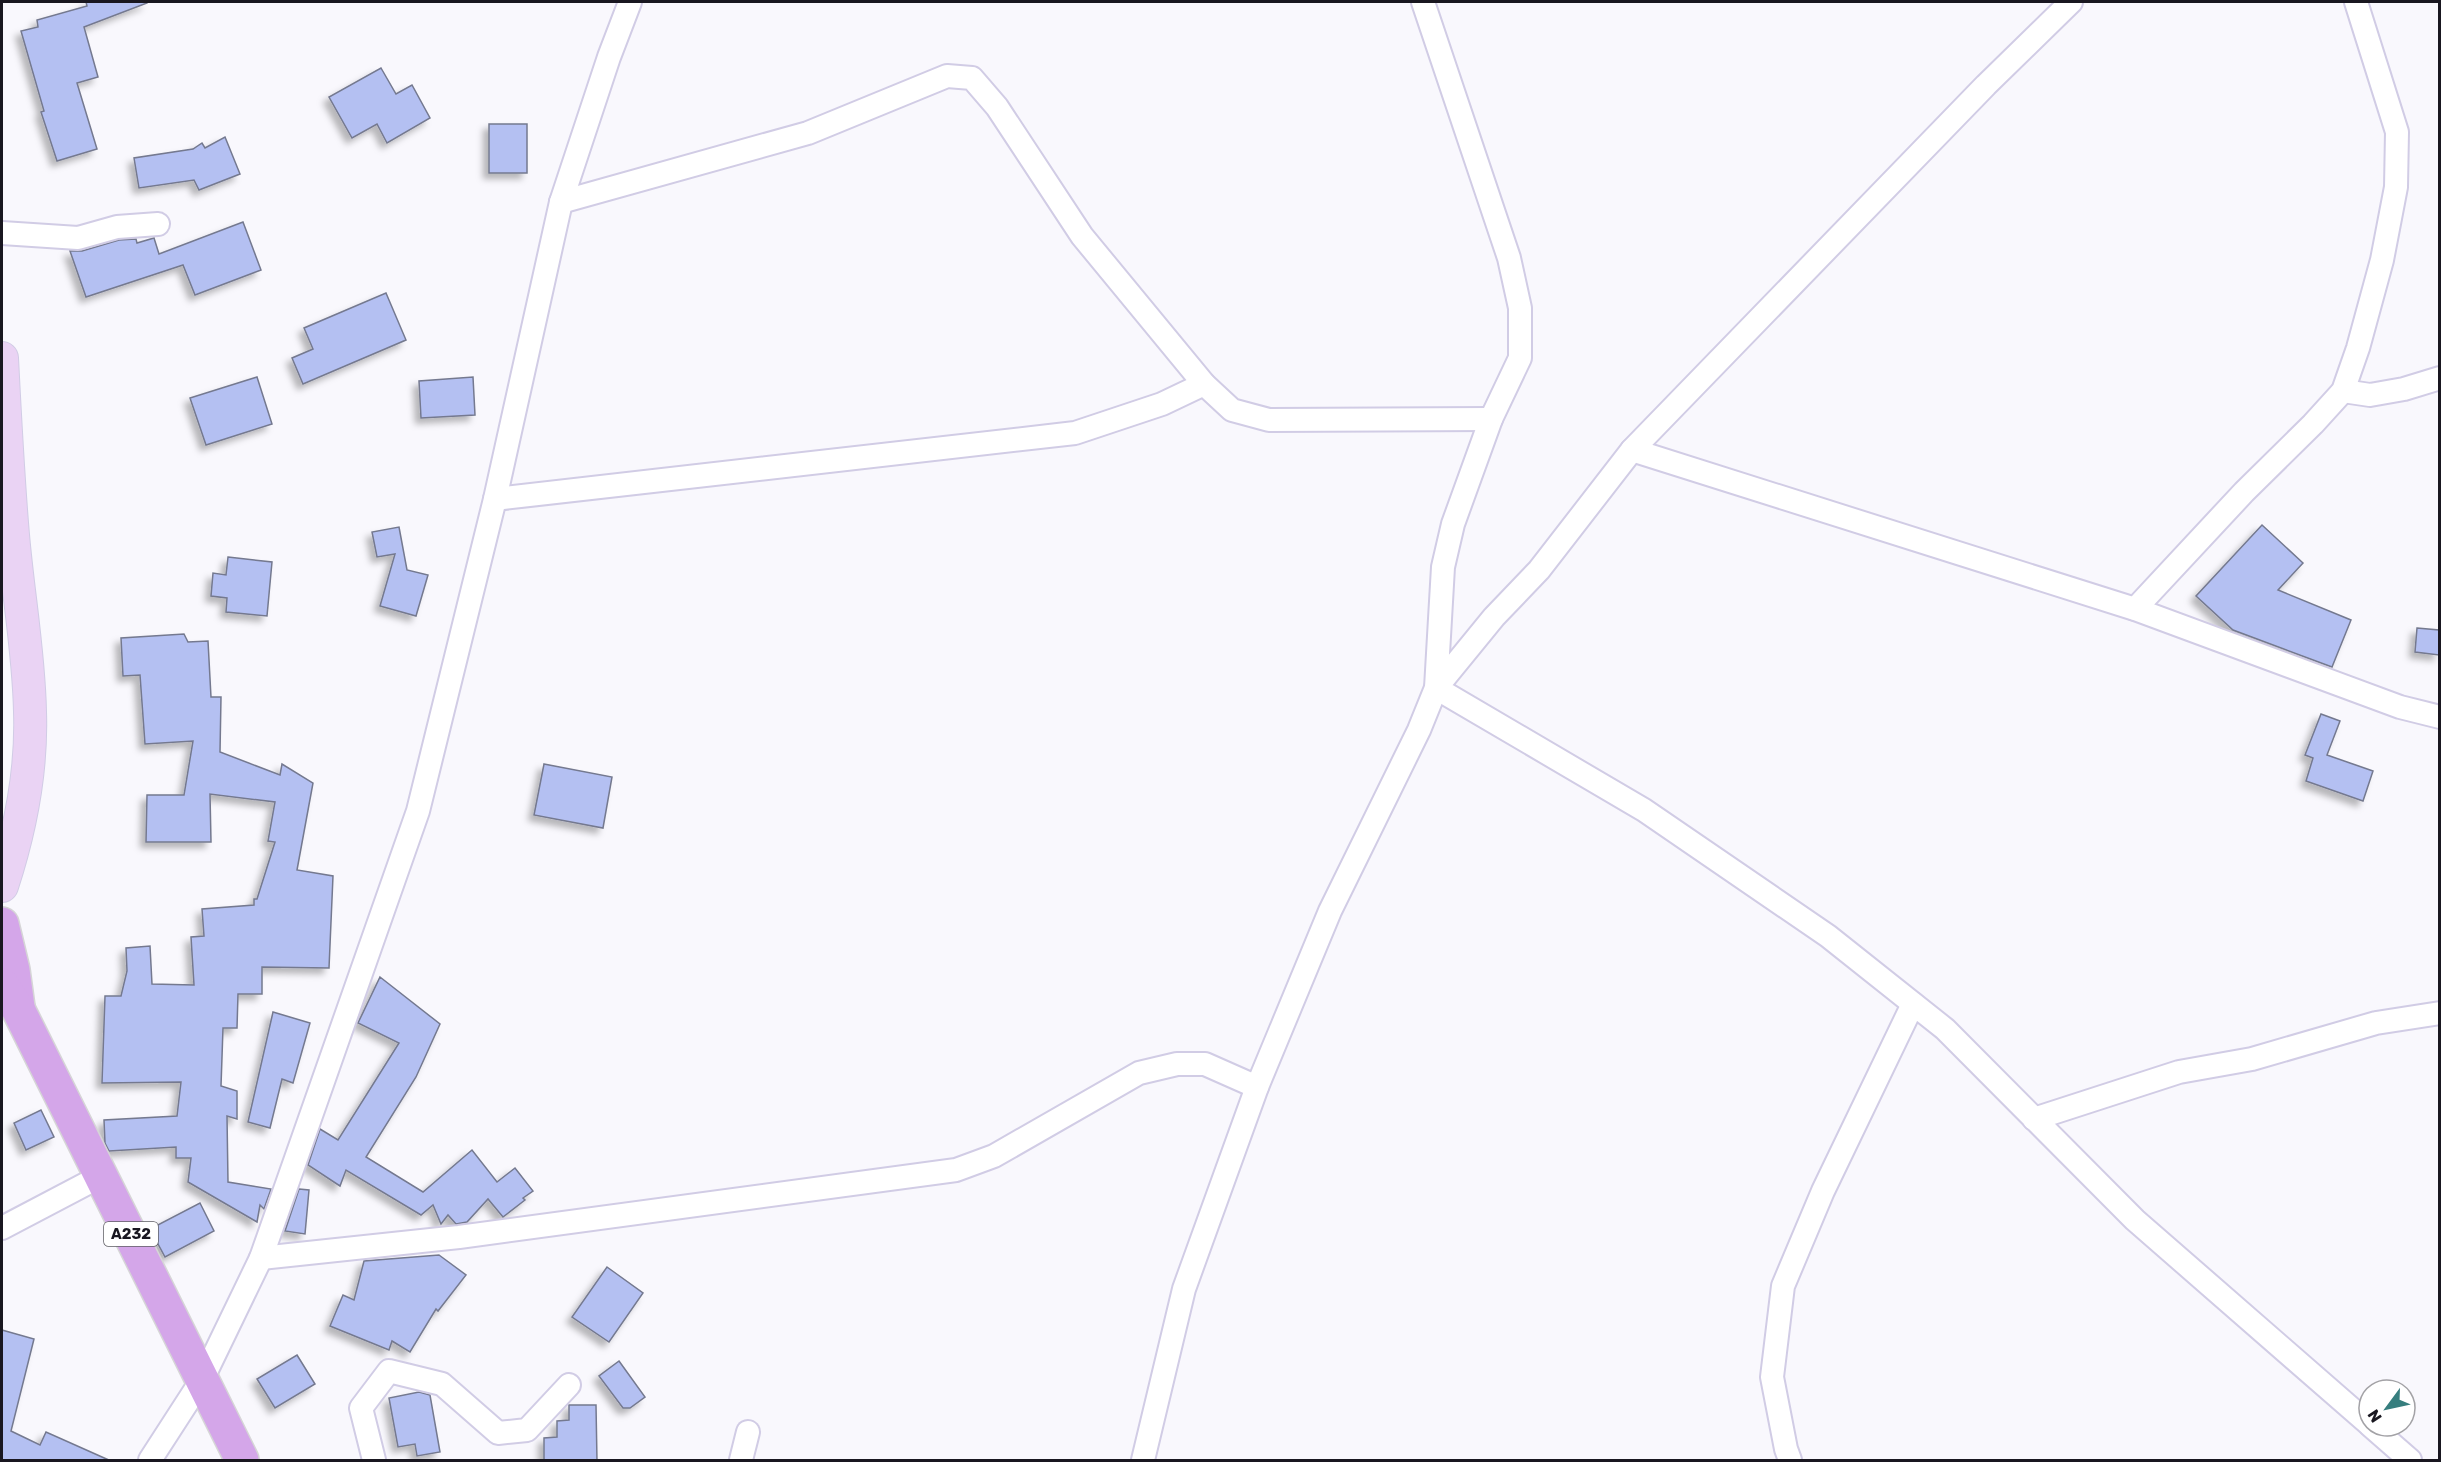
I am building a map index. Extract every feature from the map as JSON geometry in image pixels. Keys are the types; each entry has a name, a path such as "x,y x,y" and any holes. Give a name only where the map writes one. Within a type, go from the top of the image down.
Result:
{"main road":[{"path":"2,358 13,533 30,712 29,762 13,853 2,886"},
{"path":"2,837 21,810"},
{"name":"A232","path":"2,924 13,970 10,997 203,1378 242,1461"}],"street":[{"path":"150,1461 203,1378 261,1258 418,811 495,499 561,202 609,57 630,2"},
{"path":"1423,2 1509,258 1520,308 1520,358 1491,419 1453,524 1443,567 1436,688"},
{"path":"1143,1461 1184,1290 1257,1087 1330,911 1419,730 1436,688 1494,616 1539,570 1632,450 1977,93 2071,2"},
{"path":"2135,609 2244,492 2343,391 2358,348 2382,260 2396,187 2397,132 2356,2"},
{"path":"561,202 808,133 946,76 972,78 997,107 1082,236 1204,384 1232,410 1269,420 1491,419"},
{"path":"2,233 78,238 117,227 158,224"},
{"path":"2343,391 2370,395 2404,389 2439,378"},
{"path":"495,499 1075,433 1162,404 1204,384"},
{"path":"1632,450 2135,609 2400,707 2439,717"},
{"path":"1436,688 1644,810 1828,936 1945,1029 2135,1220 2357,1414"},
{"path":"1790,1461 1772,1377 1783,1286 1823,1191 1913,1004"},
{"path":"2034,1119 2179,1072 2252,1059 2376,1023 2439,1013"},
{"path":"261,1258 459,1238 956,1170 994,1156 1139,1073 1177,1064 1205,1064 1257,1087"},
{"path":"2,1228 101,1176"},
{"path":"374,1461 361,1408 389,1371 442,1384 498,1433 527,1430 569,1385"},
{"path":"741,1461 748,1432"},
{"path":"2384,1438 2410,1461"}],"building":[{"path":"86,2 147,3 84,27 98,77 77,83 97,149 57,161 41,112 44,111 21,31 38,27 37,20 87,6"},
{"path":"381,68 396,94 412,85 430,118 387,143 377,124 352,138 329,97"},
{"path":"489,124 527,124 527,173 489,173"},
{"path":"225,137 240,174 199,190 194,180 139,188 134,158 193,149 202,143 205,148"},
{"path":"243,222 261,270 195,295 183,265 86,297 70,251 82,251 119,240 136,239 137,243 154,238 159,254"},
{"path":"386,293 406,340 303,384 292,358 313,349 304,328"},
{"path":"257,377 272,424 206,445 190,398"},
{"path":"473,377 475,415 421,418 419,381"},
{"path":"2262,525 2303,563 2278,590 2351,620 2332,667 2233,630 2196,596"},
{"path":"399,527 407,570 428,575 416,616 380,606 395,554 377,557 372,532"},
{"path":"228,557 272,562 267,616 226,612 227,598 211,596 213,573 226,575"},
{"path":"2417,628 2439,630 2439,655 2415,652"},
{"path":"184,634 188,642 208,641 211,697 221,697 220,752 280,775 282,764 313,783 297,870 333,876 329,968 262,967 262,994 238,994 237,1028 223,1028 221,1086 237,1091 237,1119 227,1116 228,1182 271,1189 264,1209 260,1205 257,1222 188,1182 191,1158 176,1158 176,1147 109,1151 105,1143 104,1120 177,1116 181,1082 102,1083 105,996 121,996 127,971 126,948 150,946 152,984 194,985 191,937 204,936 202,909 254,905 254,899 257,899 275,842 268,841 275,802 210,794 211,842 146,842 147,795 184,795 193,741 145,744 140,675 123,676 121,638"},
{"path":"2321,714 2340,721 2327,755 2373,771 2363,801 2306,781 2313,758 2305,755"},
{"path":"544,764 612,777 603,828 534,815"},
{"path":"380,977 440,1024 416,1077 366,1157 423,1192 472,1150 497,1182 515,1168 533,1191 503,1217 488,1199 467,1222 456,1224 448,1215 441,1224 433,1205 421,1215 346,1170 340,1186 308,1165 320,1129 338,1140 399,1043 358,1023"},
{"path":"273,1012 310,1023 293,1083 282,1079 270,1128 248,1122"},
{"path":"41,1110 54,1137 26,1150 14,1123"},
{"path":"299,1189 309,1190 305,1234 285,1231"},
{"path":"200,1203 214,1231 165,1257 150,1229"},
{"path":"439,1255 466,1275 438,1311 436,1309 410,1352 392,1341 389,1350 330,1326 343,1295 354,1300 364,1261"},
{"path":"607,1267 643,1293 609,1342 572,1317"},
{"path":"2,1330 34,1339 11,1431 40,1445 46,1432 111,1461 2,1461"},
{"path":"297,1355 315,1384 275,1408 257,1379"},
{"path":"619,1361 645,1397 630,1408 623,1408 599,1376"},
{"path":"419,1392 430,1395 440,1452 417,1456 415,1444 398,1447 389,1398"},
{"path":"569,1405 596,1405 597,1461 544,1461 544,1438 557,1437 557,1421 569,1420"}]}
